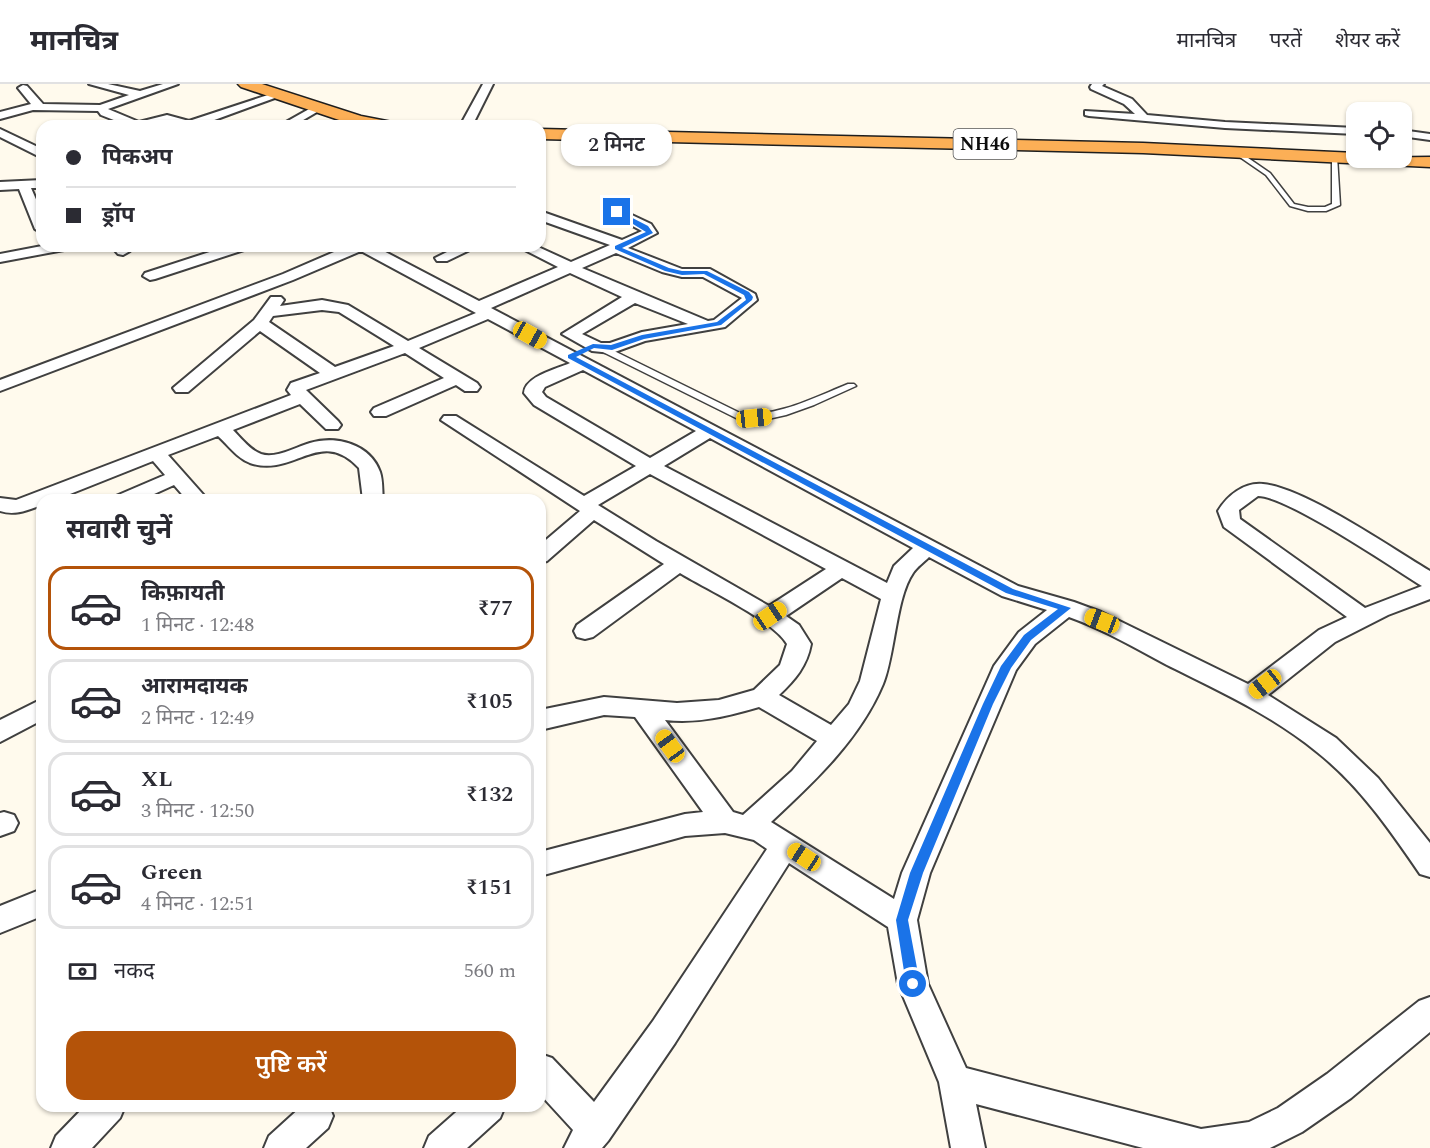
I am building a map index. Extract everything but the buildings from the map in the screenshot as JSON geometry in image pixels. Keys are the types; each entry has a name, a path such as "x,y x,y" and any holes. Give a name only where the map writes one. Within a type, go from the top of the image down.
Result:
{"highway":[{"path":"246,84 357,120"},
{"name":"NH46","path":"546,134 897,141 1236,152 1430,162"}],"street":[{"path":"94,84 138,94"},
{"path":"148,84 161,87"},
{"path":"0,116 34,107 101,108 173,84"},
{"path":"469,120 488,84"},
{"path":"1099,84 1095,87 1129,101 1140,110 1143,117"},
{"path":"23,88 38,103 34,107"},
{"path":"205,120 278,95"},
{"path":"295,120 318,107"},
{"path":"101,108 105,113 123,120"},
{"path":"1089,113 1225,125 1346,131"},
{"path":"0,132 36,151"},
{"path":"1412,135 1430,137"},
{"path":"0,186 36,185"},
{"path":"24,186 36,215"},
{"path":"332,425 301,398 296,390 297,387 407,346 571,266 650,233 646,227 617,212"},
{"path":"546,218 620,247 667,269 682,273 705,272 750,297 725,321 707,327 653,335 598,347 533,388 533,393 540,401 650,466 893,596"},
{"path":"0,258 36,251"},
{"path":"150,276 212,252"},
{"path":"0,386 288,278 348,252"},
{"path":"373,252 1010,591 1102,621 1249,696 1300,727 1344,760 1382,798 1430,865"},
{"path":"442,258 456,252"},
{"path":"538,252 634,297 707,327"},
{"path":"182,388 264,317 288,278"},
{"path":"598,347 570,334 634,297"},
{"path":"264,317 333,305 343,308 464,383 380,412"},
{"path":"264,317 333,374"},
{"path":"52,494 301,398"},
{"path":"450,420 547,493 588,507 770,616 791,631 799,644 797,656 789,670 762,697 709,710 677,712 604,706 546,717"},
{"path":"222,429 251,456 266,460 319,446 339,444 364,460 374,479 374,494"},
{"path":"546,550 588,507 709,431"},
{"path":"157,454 184,491 164,494"},
{"path":"1364,618 1231,522 1228,511 1231,504 1246,494 1261,489 1270,490 1298,503 1430,580"},
{"path":"0,504 11,508 36,500"},
{"path":"737,824 801,778 859,709 872,681 893,596 903,572 926,547"},
{"path":"585,631 679,563"},
{"path":"770,616 841,569"},
{"path":"1249,696 1328,636 1364,618 1430,591"},
{"path":"968,1148 955,1082 913,984 902,920 925,852 1006,666 1027,638 1066,608"},
{"path":"762,697 835,740"},
{"path":"642,708 737,824"},
{"path":"0,732 36,711"},
{"path":"546,862 686,825 737,824 760,830 902,920"},
{"path":"546,1078 588,1138 664,1032 785,845"},
{"path":"0,920 36,905"},
{"path":"955,1082 1201,1146 1252,1139 1290,1120 1339,1086 1430,1012"},
{"path":"68,1148 102,1112"},
{"path":"441,1148 481,1112"},
{"path":"281,1148 316,1116"}],"lane":[{"path":"1236,152 1268,174 1287,202 1308,209 1326,209 1336,205 1335,157"},
{"path":"598,347 740,417 754,418 781,414 851,386"}],"route":[{"path":"617,212 646,227 650,233 617,248 667,269 682,273 705,272 750,297 719,324 642,337 612,348 604,349 593,346 570,357 1010,591 1066,608 1027,638 1006,666 916,873 902,920 913,984"}]}
